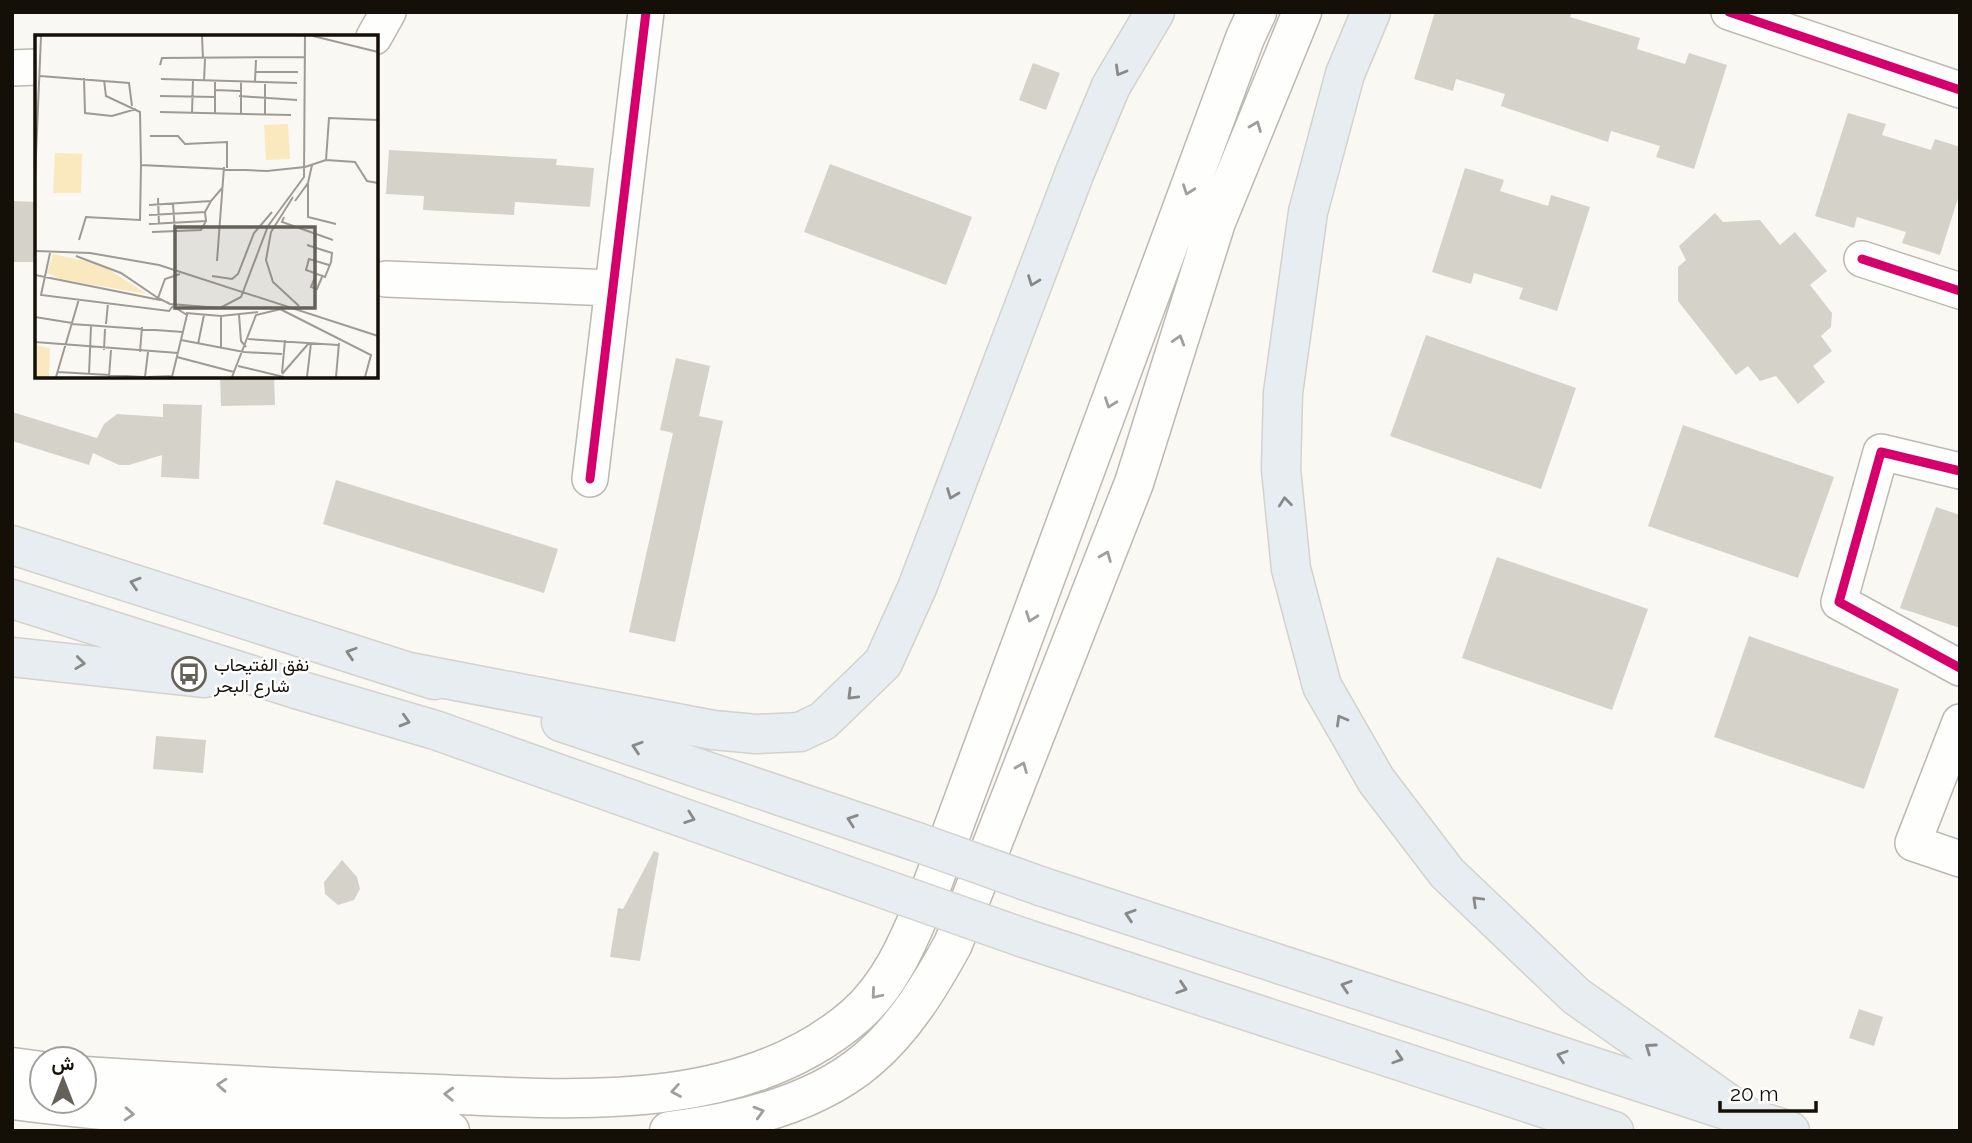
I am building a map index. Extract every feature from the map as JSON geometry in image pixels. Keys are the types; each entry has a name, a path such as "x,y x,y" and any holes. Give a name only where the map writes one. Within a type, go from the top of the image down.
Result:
{"highway":[{"path":"409,672 713,730 756,734 800,732 822,720 845,702 883,663 917,588 1075,172 1111,86 1155,12"},
{"path":"1371,12 1345,74 1308,212 1283,393 1281,469 1291,569 1322,687 1376,780 1447,873 1576,996 1746,1116"},
{"path":"12,545 409,672 917,842 1043,887 1790,1131"},
{"path":"12,599 435,730 1024,937 1614,1131"},
{"path":"12,657 299,690"}],"main road":[{"path":"98,1077 387,1092 595,1099 653,1096 706,1086 780,1061 817,1043 875,997 892,974 932,886 1245,38 1257,12"},
{"path":"669,1131 704,1127 766,1111 826,1088 868,1059 913,1009 934,978 953,944 1135,483 1216,222 1302,12"},
{"path":"12,1100 95,1111 262,1124 450,1131"}],"street":[{"path":"375,35 388,12"},
{"path":"590,478 646,12"},
{"path":"1729,12 1960,90"},
{"path":"12,68 35,67"},
{"path":"1862,259 1960,291"},
{"path":"386,279 612,288"},
{"path":"1960,471 1881,452 1839,602 1960,668"},
{"path":"1960,722 1913,843 1960,859"}],"building":[{"path":"1435,12 1572,12 1570,17 1640,38 1637,49 1685,64 1689,53 1727,65 1694,169 1656,157 1660,146 1611,131 1608,142 1501,106 1505,94 1456,79 1453,91 1414,79"},
{"path":"1033,63 1060,73 1046,110 1019,100"},
{"path":"1848,113 1886,124 1882,135 1931,150 1935,139 1960,147 1960,192 1940,255 1902,243 1906,232 1857,217 1854,228 1815,216"},
{"path":"389,150 557,159 556,165 594,168 590,207 515,202 514,215 423,210 424,196 386,194"},
{"path":"830,164 972,217 946,285 804,232"},
{"path":"1465,168 1504,180 1500,191 1548,206 1551,195 1590,207 1557,311 1519,299 1523,288 1474,273 1471,284 1432,272"},
{"path":"12,201 35,202 35,262 12,262"},
{"path":"1715,213 1723,222 1760,220 1780,245 1795,232 1827,271 1810,285 1832,313 1831,327 1821,336 1832,351 1813,366 1825,382 1798,404 1776,376 1760,381 1748,366 1736,375 1678,301 1678,267 1686,260 1679,246"},
{"path":"1426,335 1576,388 1541,489 1390,436"},
{"path":"676,358 710,366 699,416 723,421 675,642 629,632 673,433 660,430"},
{"path":"220,378 274,378 275,405 221,406"},
{"path":"163,404 202,405 199,479 161,477 162,455 129,465 119,465 93,453 89,465 12,441 12,412 97,438 104,424 117,414 163,417"},
{"path":"1683,425 1834,477 1798,578 1648,526"},
{"path":"336,480 558,549 544,593 323,524"},
{"path":"1936,507 1960,515 1960,628 1900,608"},
{"path":"1497,557 1648,609 1612,710 1462,658"},
{"path":"1749,636 1899,689 1864,789 1714,737"},
{"path":"156,736 206,740 203,773 153,769"},
{"path":"654,851 659,853 640,961 610,957 618,908 623,909"},
{"path":"342,860 357,877 360,889 354,900 338,905 325,894 324,882"},
{"path":"1859,1009 1883,1017 1874,1046 1849,1038"}],"cycle path":[{"path":"590,479 646,12"},
{"path":"1729,12 1960,90"},
{"path":"1862,259 1960,291"},
{"path":"1960,471 1881,452 1839,602 1960,668"}],"place":[{"name":"نفق الفتيحاب شارع البحر","path":"189,674"}]}
